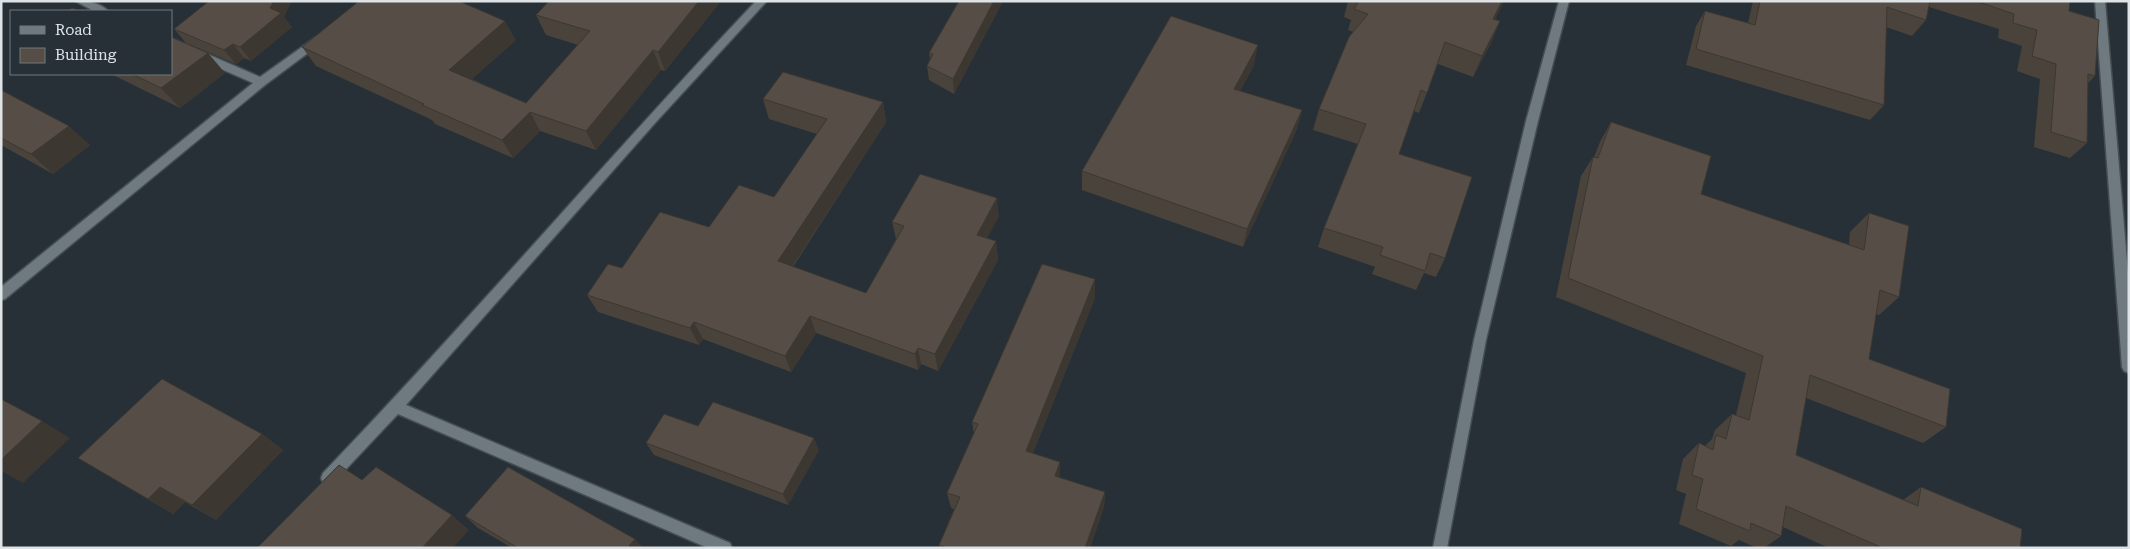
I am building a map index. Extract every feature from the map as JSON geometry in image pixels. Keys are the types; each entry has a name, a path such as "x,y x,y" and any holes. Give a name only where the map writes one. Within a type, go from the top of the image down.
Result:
{"street":[{"path":"80,1 101,10"},
{"path":"322,485 397,408 693,73 762,1"},
{"path":"1440,548 1480,340 1532,121 1564,1"},
{"path":"2100,1 2129,367"},
{"path":"1,295 261,82 327,33"},
{"path":"172,42 261,82"},
{"path":"397,408 726,548"}],"building":[{"path":"209,1 274,1 270,8 281,13 240,47 233,44 224,50 174,29"},
{"path":"359,1 459,1 505,21 449,70 526,103 590,31 536,15 549,1 699,1 658,52 653,50 586,131 530,112 502,140 422,105 424,104 302,47"},
{"path":"959,1 994,1 953,79 927,66 933,54 929,53"},
{"path":"1359,1 1502,1 1493,19 1500,21 1482,56 1445,42 1427,93 1421,90 1399,154 1472,177 1445,258 1430,253 1425,271 1380,255 1383,247 1324,228 1366,124 1319,109 1349,37 1368,14 1354,9"},
{"path":"1760,1 1930,1 1926,20 1887,7 1884,105 1696,49 1705,11 1755,25"},
{"path":"1976,1 2070,1 2069,11 2099,20 2095,76 2088,74 2087,143 2051,132 2056,64 2032,56 2037,30 2013,23 2014,14"},
{"path":"1171,16 1258,45 1234,89 1302,110 1247,229 1082,171"},
{"path":"172,37 208,53 161,88 134,75 172,75"},
{"path":"783,72 883,102 778,261 866,293 904,226 892,222 920,174 997,198 977,235 996,241 935,354 918,348 915,354 810,316 785,356 694,322 690,328 587,295 608,264 622,268 660,212 709,227 739,185 774,197 827,119 763,99"},
{"path":"1,90 69,126 31,154 1,138"},
{"path":"1611,122 1711,156 1701,194 1864,250 1869,213 1909,226 1899,297 1880,290 1869,359 1950,389 1946,427 1810,375 1796,455 1918,506 1921,487 2022,529 2020,548 1883,548 1786,506 1781,536 1751,523 1750,531 1696,509 1703,479 1692,475 1699,443 1713,450 1716,435 1726,439 1732,414 1749,420 1763,356 1568,278 1593,157 1598,158"},
{"path":"1042,264 1095,279 1026,451 1060,462 1055,476 1105,492 1085,548 947,548 939,545 960,497 947,493 978,424 972,422"},
{"path":"162,379 262,434 192,505 160,487 148,499 78,458"},
{"path":"1,399 42,421 1,460"},
{"path":"713,402 814,438 783,494 646,443 664,414 698,426"},
{"path":"339,465 362,480 376,467 452,515 422,548 257,548"},
{"path":"508,467 635,539 629,546 632,548 518,548 465,516"}]}
